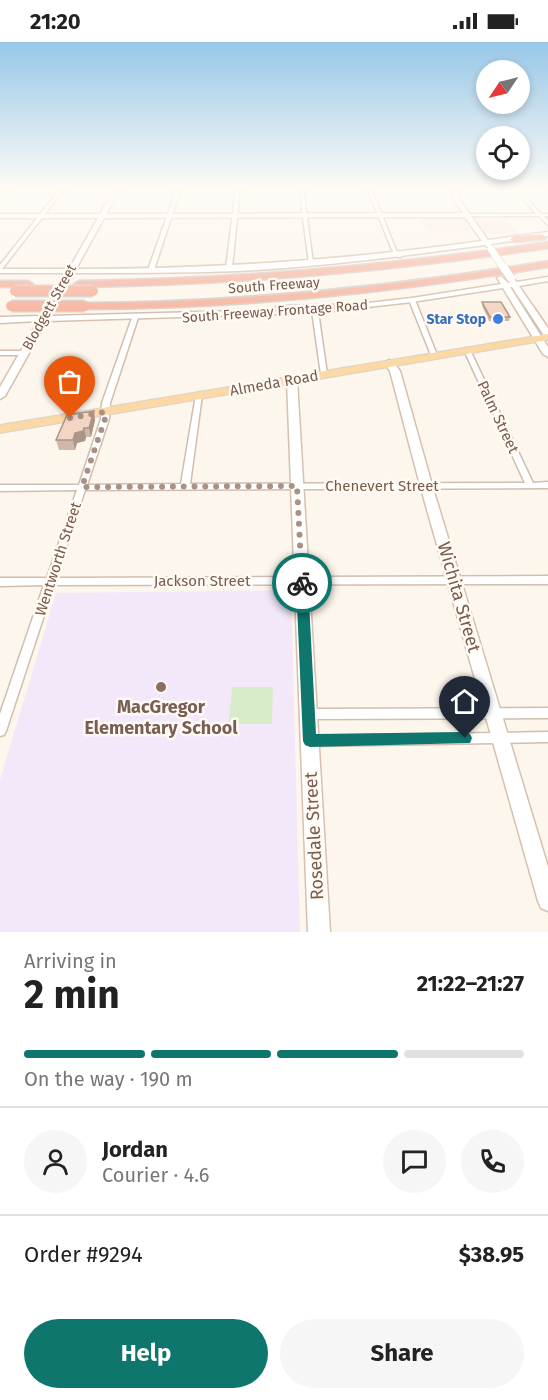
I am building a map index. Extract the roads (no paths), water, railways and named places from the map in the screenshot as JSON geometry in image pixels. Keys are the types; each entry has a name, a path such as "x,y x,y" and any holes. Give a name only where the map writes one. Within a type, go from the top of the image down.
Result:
{"highway":[{"path":"514,239 548,235"},
{"name":"South Freeway","path":"0,284 79,284 312,275 488,247 548,246"},
{"path":"409,275 548,255"},
{"path":"103,282 240,275 340,265 399,256"},
{"name":"South Freeway","path":"5,306 148,306 349,293 509,280 548,264"},
{"path":"0,291 210,289 320,284"},
{"path":"148,306 222,310 356,307"}],"main road":[{"name":"Blodgett Street","path":"0,396 94,230"},
{"path":"472,230 488,247"},
{"path":"476,230 545,337 548,354"},
{"path":"479,235 503,240 514,239"},
{"path":"0,269 229,268 488,247 503,240"},
{"name":"South Freeway Frontage Road","path":"0,320 135,318 315,311 478,290 509,280 548,279"},
{"path":"509,280 512,298"},
{"path":"478,290 500,292 512,298 545,337"},
{"name":"Almeda Road","path":"0,429 545,337"},
{"name":"Wichita Street","path":"389,363 396,371 426,485 548,901"},
{"name":"Rosedale Street","path":"292,380 319,932"}],"street":[{"path":"0,269 31,230"},
{"path":"151,270 165,230"},
{"path":"229,268 233,230"},
{"path":"306,230 311,263"},
{"path":"385,230 393,250 399,256"},
{"path":"412,300 434,355"},
{"path":"315,311 324,374"},
{"name":"Wentworth Street","path":"0,731 2,718 105,419 105,412 135,318"},
{"name":"Palm Street","path":"467,350 530,485"},
{"path":"0,353 23,353"},
{"path":"185,487 199,395"},
{"name":"Chenevert Street","path":"0,488 548,485"},
{"name":"Jackson Street","path":"0,582 548,580"},
{"path":"308,714 548,713"},
{"path":"310,741 548,737"}],"place":[{"name":"Star Stop","path":"498,319"},
{"name":"MacGregor Elementary School","path":"161,687"}]}
